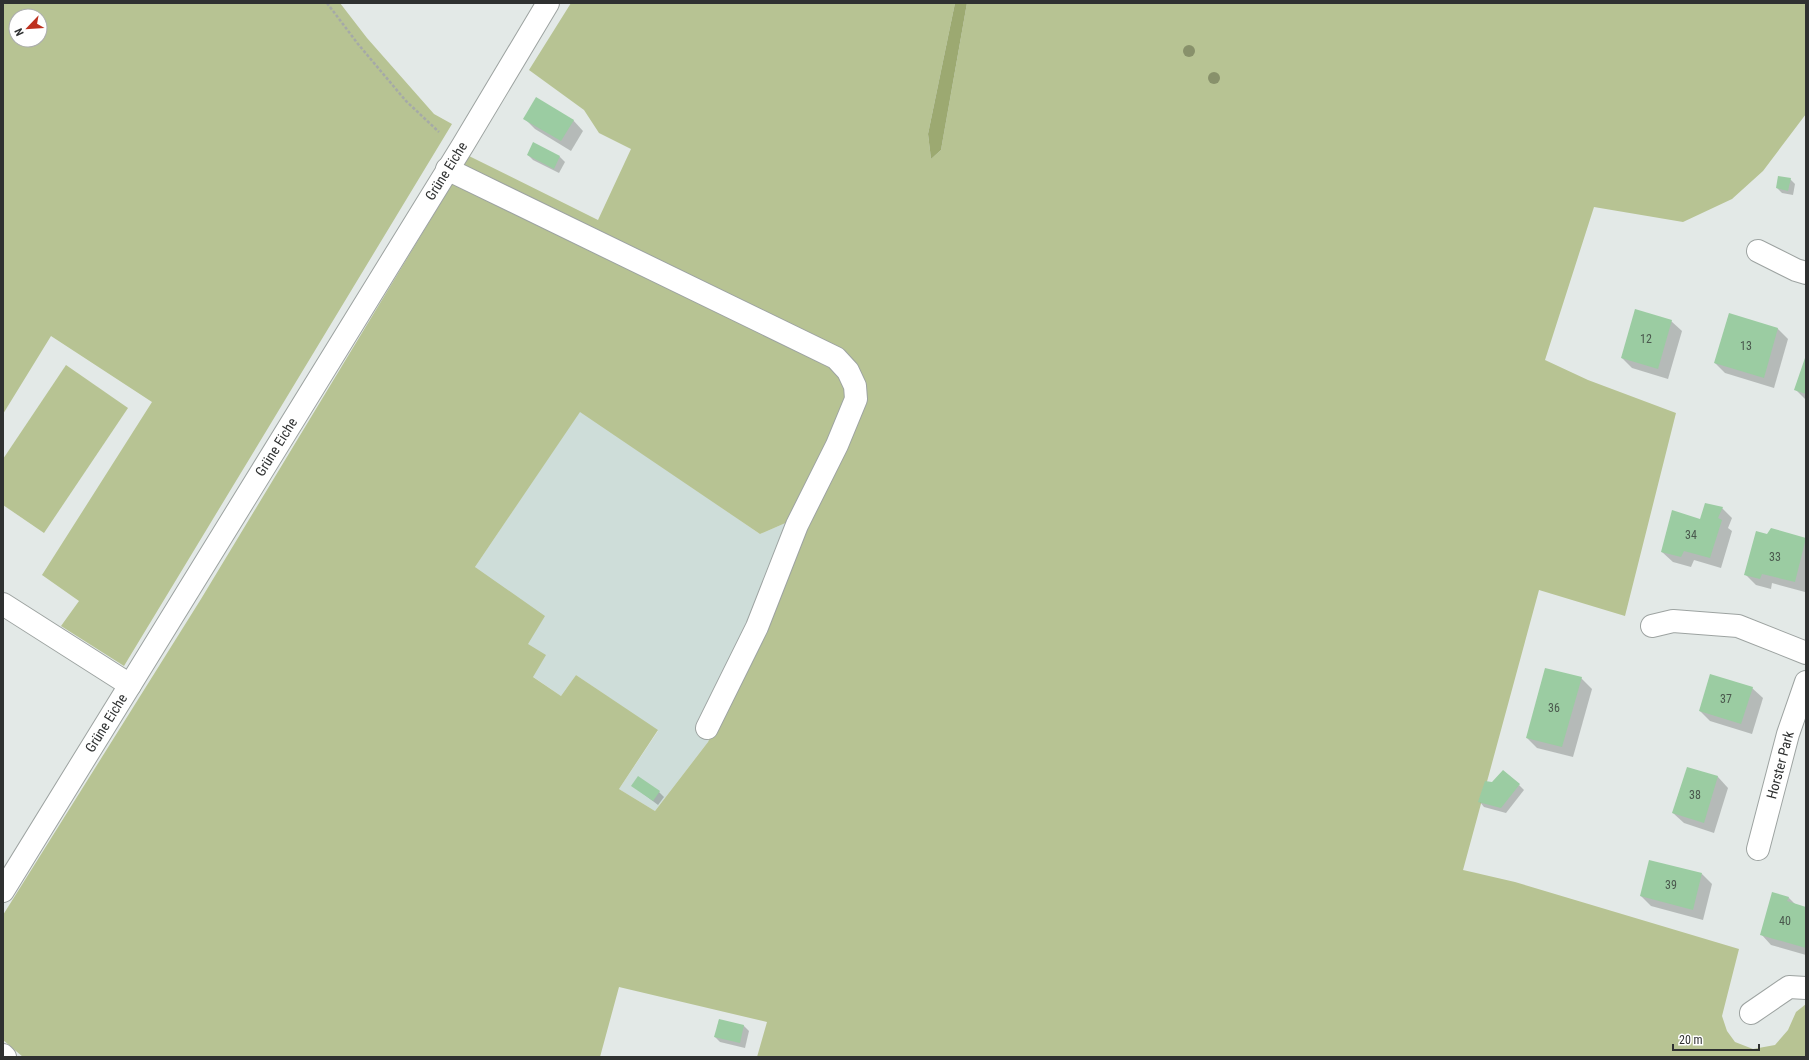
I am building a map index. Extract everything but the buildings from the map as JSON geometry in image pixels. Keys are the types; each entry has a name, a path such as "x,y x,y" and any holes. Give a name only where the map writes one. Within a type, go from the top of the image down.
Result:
{"street":[{"name":"Grüne Eiche","path":"3,891 463,145 548,3"},
{"path":"448,169 836,358 848,371 854,386 856,399 837,445 797,525 757,627 707,728"},
{"path":"1758,251 1796,270 1806,273"},
{"path":"3,604 130,685"},
{"path":"1652,626 1673,621 1738,626 1806,653"},
{"name":"Horster Park","path":"1758,849 1788,734 1806,682"},
{"path":"1751,1013 1789,987 1806,988"}],"path":[{"path":"327,3 358,44 406,101 436,131 463,145"}],"shaded area":[{"path":"580,411 760,534 790,521 708,742 655,811 619,789 658,731 576,675 561,696 532,676 528,644 475,567"}],"green space":[{"path":"3,3 340,3 367,38 434,114 452,124 124,666 61,626 79,601 42,575 152,402 51,336 3,414"},
{"path":"571,3 955,3 928,134 931,159 941,150 967,3 1806,3 1806,114 1763,171 1732,199 1683,222 1594,207 1545,360 1588,380 1676,413 1625,616 1539,590 1463,870 1515,882 1739,949 1722,1016 1727,1031 1735,1042 1753,1049 1775,1045 1788,1030 1796,1012 1806,1004 1806,1057 757,1057 767,1022 619,987 600,1057 23,1057 3,1040 3,915 201,599 469,156 598,220 631,149 599,133 584,110 529,70","holes":["580,412 760,534 790,521 708,742 655,811 619,789 658,730 576,675 561,696 533,677 546,655 528,644 545,616 475,567"]},
{"path":"955,3 967,3 941,150 931,159 928,134"},
{"path":"66,365 128,408 44,533 3,505 3,459"}]}
